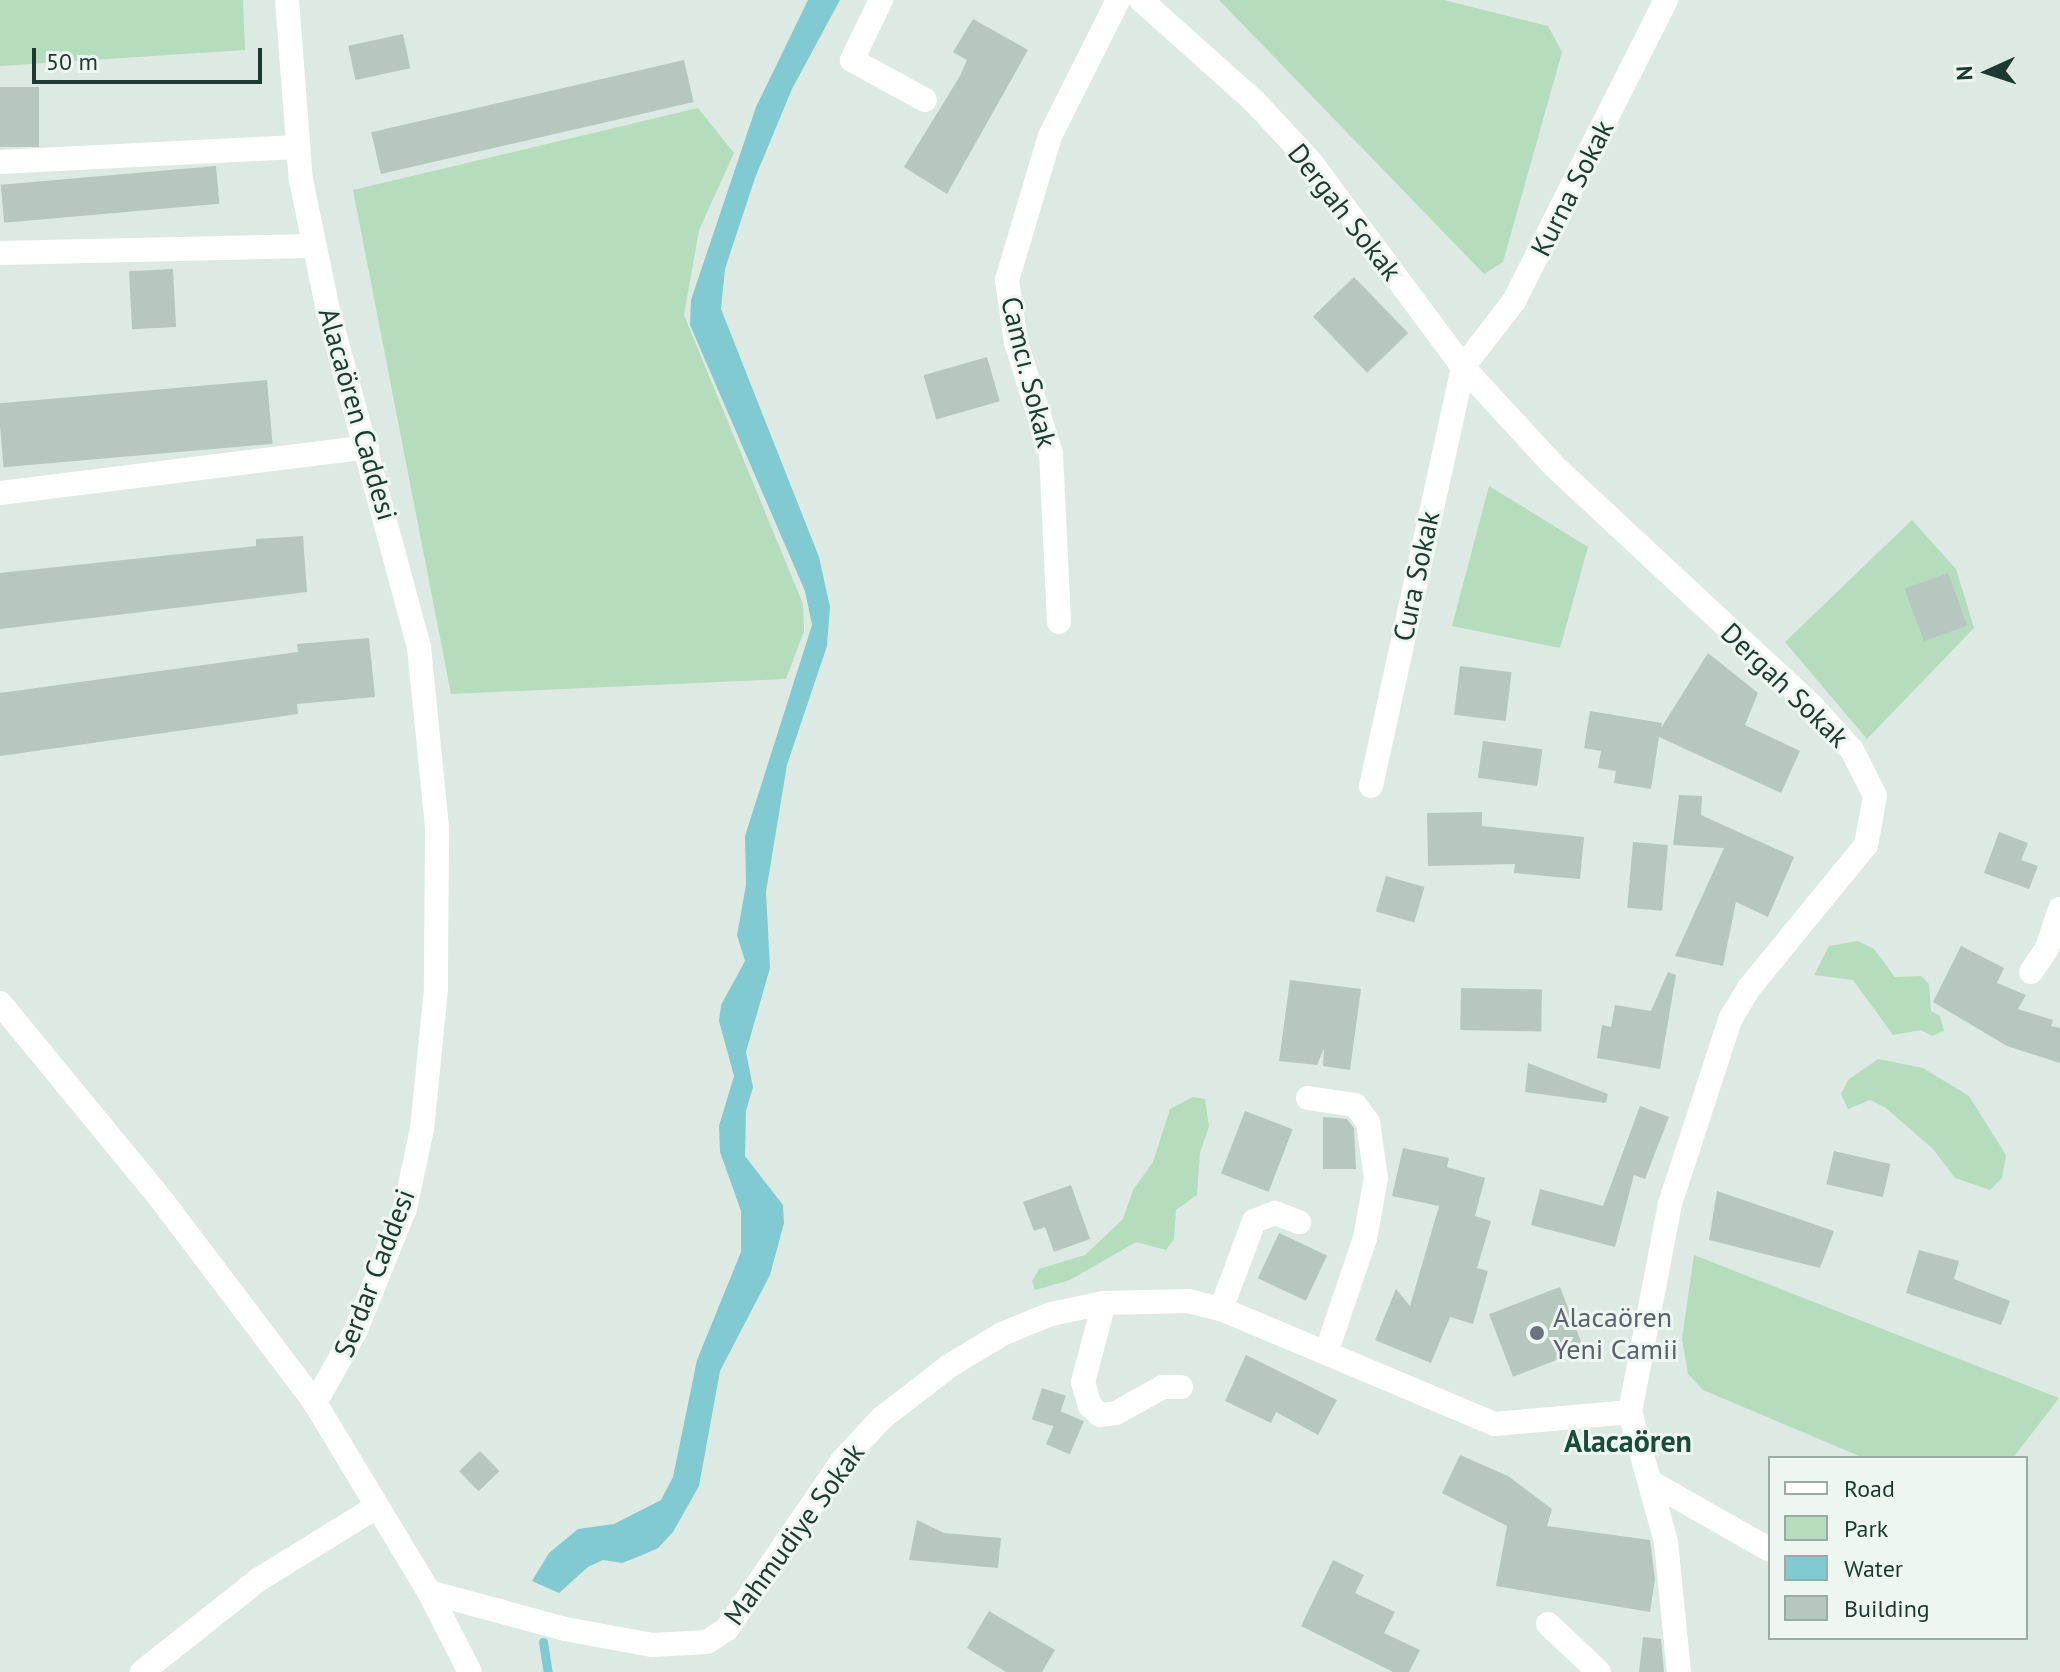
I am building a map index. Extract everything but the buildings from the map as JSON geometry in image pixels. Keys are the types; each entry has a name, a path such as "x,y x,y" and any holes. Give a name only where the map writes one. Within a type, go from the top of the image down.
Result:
{"street":[{"name":"Alacaören Caddesi","path":"287,0 298,147 314,246 419,647 437,827"},
{"path":"881,0 852,60 925,100"},
{"name":"Camcı. Sokak","path":"1059,622 1051,454 1016,342 1007,280 1050,136 1118,0"},
{"name":"Dergah Sokak","path":"1141,0 1254,101 1310,161 1463,367 1554,466 1813,707 1852,750 1875,796 1866,845 1749,988 1715,1054 1670,1204 1630,1412 1654,1484 1666,1542 1679,1672"},
{"name":"Kurna Sokak","path":"1463,367 1514,301 1666,0"},
{"path":"0,162 298,147"},
{"path":"0,253 181,253 314,246"},
{"name":"Cura Sokak","path":"1371,786 1463,367"},
{"path":"0,493 367,447"},
{"name":"Serdar Caddesi","path":"315,1403 356,1330 405,1208 422,1129 436,989 437,827"},
{"path":"2031,972 2047,948 2060,909"},
{"path":"0,1003 164,1203 315,1403 429,1592 470,1672"},
{"path":"1308,1098 1355,1105 1368,1122 1376,1178 1365,1238 1327,1350"},
{"path":"1221,1309 1254,1221 1275,1213 1299,1222"},
{"name":"Mahmudiye Sokak","path":"429,1592 565,1629 652,1645 707,1642 727,1629 842,1461 882,1418 940,1372 1002,1334 1051,1314 1104,1303 1188,1301 1221,1309 1327,1350 1468,1418 1494,1424 1630,1412"},
{"path":"1104,1303 1083,1382 1090,1406 1100,1415 1116,1413 1163,1387 1181,1387"},
{"path":"1654,1484 1768,1549"},
{"path":"142,1672 258,1580 376,1507"},
{"path":"1548,1624 1599,1672"}],"green space":[{"path":"0,0 243,0 245,50 0,66"},
{"path":"1219,0 1444,0 1548,26 1562,52 1503,262 1484,274"},
{"path":"698,108 734,153 699,230 684,315 803,604 804,631 786,679 451,694 353,190"},
{"path":"1489,486 1588,547 1560,648 1452,626"},
{"path":"1912,520 1956,569 1974,628 1867,739 1785,642"},
{"path":"1858,941 1874,949 1895,977 1921,976 1929,984 1931,1011 1940,1016 1944,1031 1932,1036 1921,1030 1893,1035 1853,980 1814,975 1829,946"},
{"path":"1878,1059 1923,1068 1969,1096 2006,1155 2002,1178 1990,1190 1955,1178 1933,1149 1886,1108 1870,1100 1848,1109 1841,1094 1848,1080"},
{"path":"1193,1097 1205,1099 1209,1126 1200,1153 1197,1195 1176,1210 1174,1239 1166,1250 1136,1242 1070,1280 1035,1290 1032,1281 1039,1269 1085,1255 1123,1219 1133,1190 1153,1162 1170,1109"},
{"path":"1694,1255 2059,1398 2015,1456 1859,1456 1703,1390 1688,1374 1682,1339"}],"water":[{"path":"808,0 840,0 792,89 755,178 725,269 721,309 819,557 830,607 827,646 787,765 766,892 770,968 746,1052 753,1087 746,1111 745,1156 783,1205 784,1223 770,1275 720,1371 699,1486 673,1532 658,1548 640,1556 622,1563 603,1560 588,1567 559,1593 532,1581 549,1553 578,1529 614,1524 661,1500 673,1477 697,1360 741,1252 741,1211 720,1152 719,1126 734,1076 719,1021 721,1005 745,961 737,935 746,885 745,836 812,625 805,591 690,325 691,300 756,107"}],"waterway":[{"path":"543,1642 548,1672"}],"place":[{"name":"Alacaören Yeni Camii","path":"1537,1333"}],"district":[{"name":"Alacaören","path":"1628,1441"}]}
